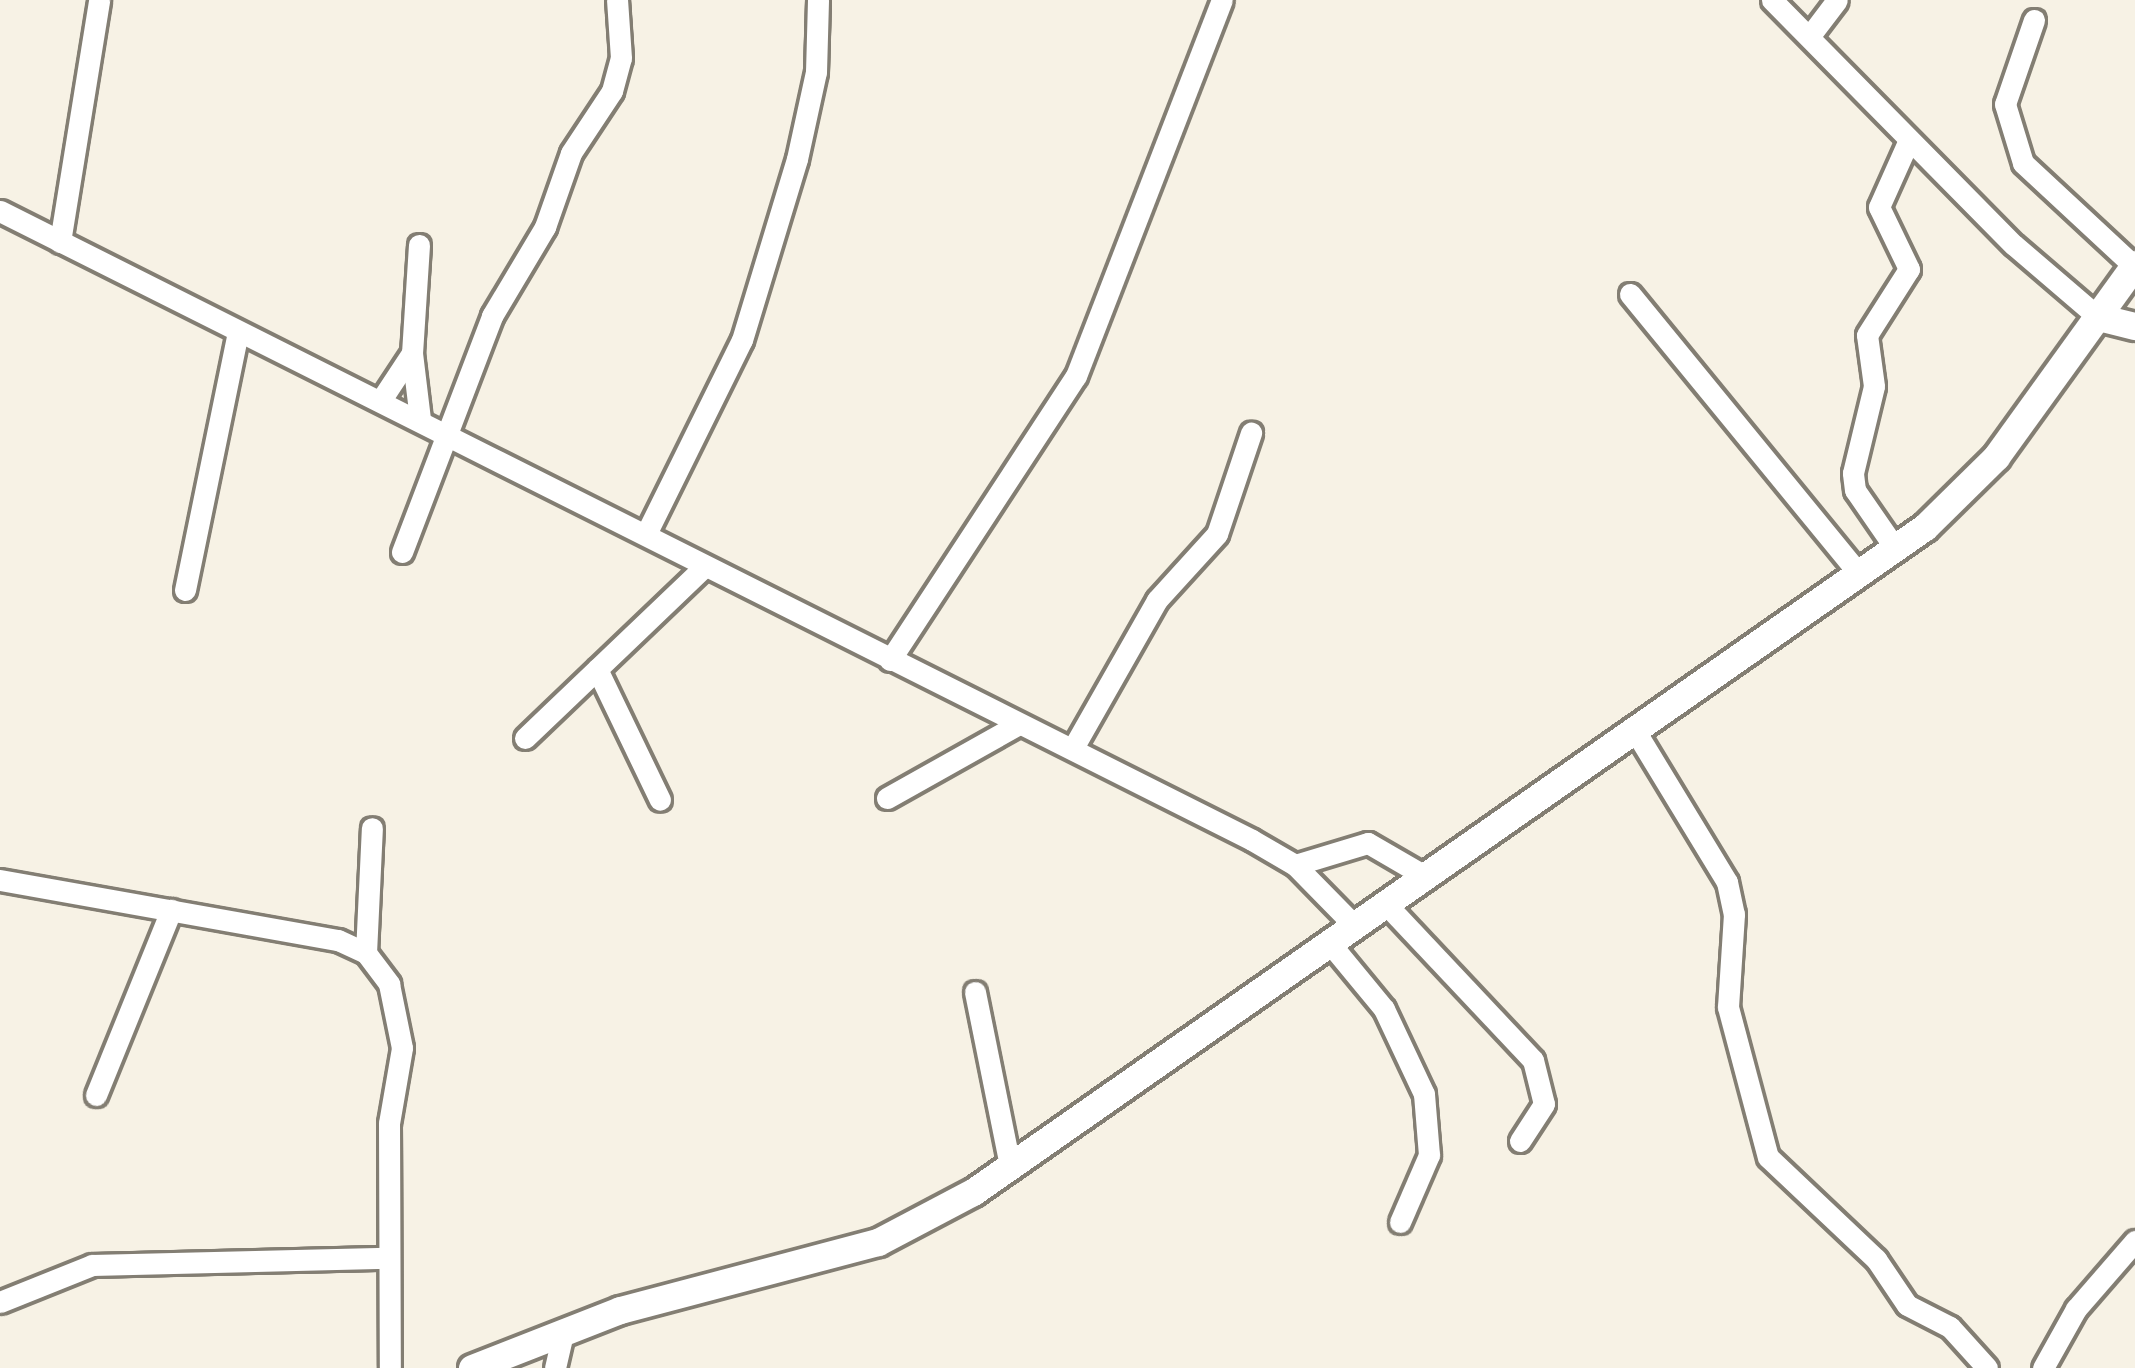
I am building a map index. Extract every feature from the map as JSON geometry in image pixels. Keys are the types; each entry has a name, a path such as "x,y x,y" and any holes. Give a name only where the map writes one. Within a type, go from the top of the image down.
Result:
{"street":[{"path":"60,242 98,0"},
{"path":"403,552 492,316 545,227 571,153 612,91 621,58 617,0"},
{"path":"646,534 742,340 797,159 816,72 818,0"},
{"path":"890,660 1076,376 1222,0"},
{"path":"1772,0 1812,33 1909,140 2098,317 2135,326"},
{"path":"1812,33 1837,0"},
{"path":"472,1368 564,1330 878,1242 928,1221 1895,548 1996,457 2133,274 2023,163 2006,104 2034,20"},
{"path":"1895,548 1855,490 1853,473 1874,386 1867,335 1909,269 1879,207 1909,140"},
{"path":"0,211 237,336 420,419 890,660 1073,748 1295,865 1352,923"},
{"path":"419,245 412,353 420,419"},
{"path":"1630,294 1859,574"},
{"path":"185,590 237,336"},
{"path":"381,400 412,353"},
{"path":"1073,748 1157,600 1217,534 1251,433"},
{"path":"525,738 705,566"},
{"path":"597,669 660,800"},
{"path":"887,797 1019,724"},
{"path":"1634,730 1727,882 1734,914 1728,1007 1768,1157 1876,1258 1907,1305 1950,1327 1987,1368"},
{"path":"366,953 372,828"},
{"path":"1295,865 1368,843 1423,875"},
{"path":"0,880 338,940 366,953 389,984 402,1048 388,1124 390,1368"},
{"path":"1384,902 1533,1060 1544,1104 1520,1142"},
{"path":"97,1095 171,910"},
{"path":"1328,941 1384,1009 1424,1094 1429,1155 1400,1222"},
{"path":"975,992 1010,1166"},
{"path":"2043,1368 2076,1309 2135,1241"},
{"path":"0,1302 92,1264 387,1258"},
{"path":"555,1368 564,1330"}]}
